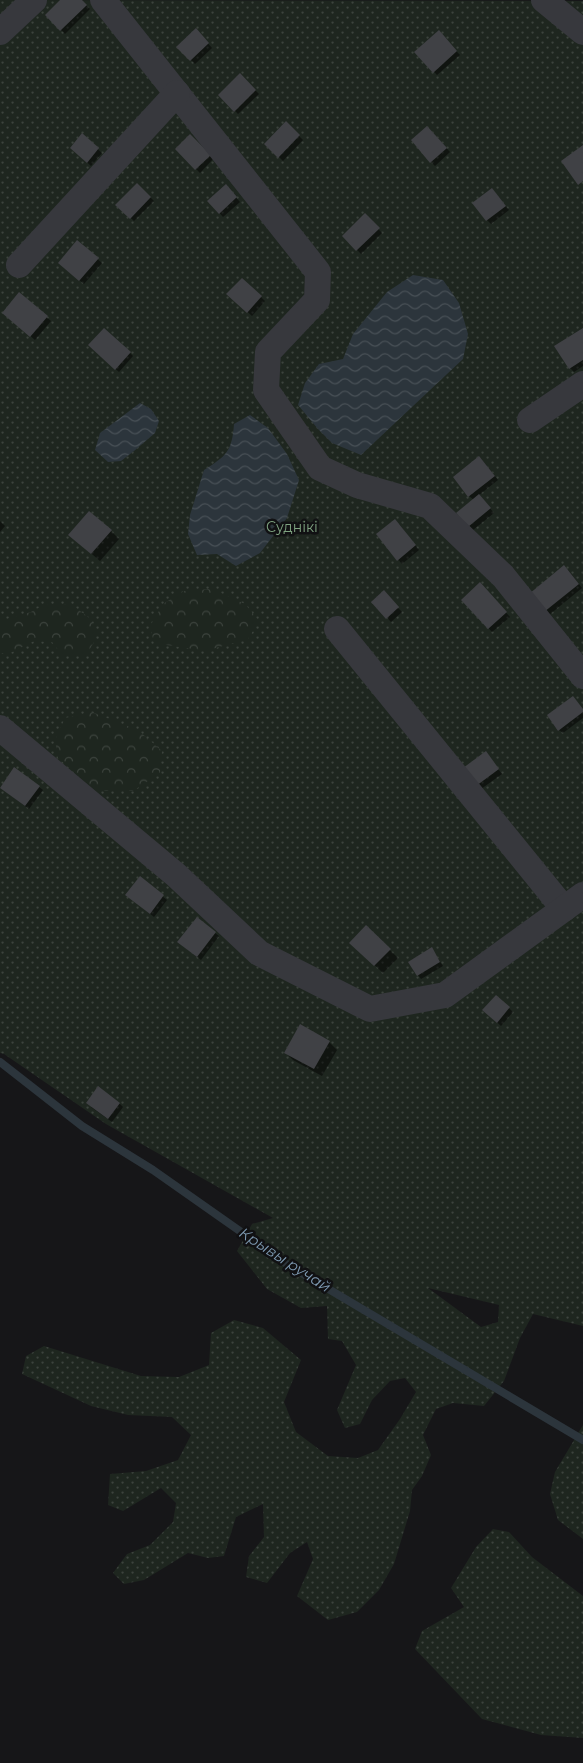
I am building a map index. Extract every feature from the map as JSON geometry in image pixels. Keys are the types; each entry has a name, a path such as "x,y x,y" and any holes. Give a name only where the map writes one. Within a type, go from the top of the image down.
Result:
{"street":[{"path":"0,32 34,0"},
{"path":"104,0 318,272 318,300 268,352 266,390 320,468 357,485 430,506 503,576 583,676"},
{"path":"544,0 583,32"},
{"path":"18,265 177,93"},
{"path":"530,420 583,384"},
{"path":"0,728 176,875 259,953 370,1009 444,995 573,902 337,629"}],"green space":[{"name":"Суднікі","path":"0,0 583,1 583,1326 533,1314 520,1338 504,1381 484,1406 453,1403 436,1409 423,1435 431,1455 422,1476 412,1490 410,1511 394,1564 379,1590 357,1612 328,1620 297,1596 313,1559 307,1542 290,1553 267,1583 246,1577 249,1556 264,1537 263,1504 236,1517 224,1556 208,1558 188,1553 144,1580 124,1584 113,1573 127,1554 150,1545 173,1522 176,1503 161,1488 123,1511 108,1505 110,1474 146,1471 178,1460 191,1435 172,1417 128,1415 91,1406 22,1374 26,1356 44,1346 141,1376 179,1377 209,1365 211,1333 234,1320 263,1328 301,1360 284,1402 296,1432 328,1456 358,1458 378,1450 416,1392 405,1378 390,1381 372,1400 360,1424 345,1428 337,1410 356,1365 342,1341 328,1339 327,1306 301,1308 267,1289 237,1251 252,1224 273,1218 106,1124 0,1053","holes":["428,1288 499,1305 498,1322 481,1327"]},
{"path":"212,589 245,604 259,621 248,639 205,651 154,643 150,626 163,604 184,591"},
{"path":"71,604 92,620 96,639 86,655 62,655 52,642 34,641 8,654 0,653 0,621 31,612 44,605"},
{"path":"92,712 139,731 162,751 160,773 133,791 96,791 58,758 55,740 65,718"},
{"path":"583,1425 583,1539 558,1520 550,1494 555,1472"},
{"path":"493,1529 509,1532 532,1557 583,1596 583,1738 541,1735 482,1719 415,1649 422,1631 464,1607 451,1588 476,1547"}],"water":[{"path":"413,275 443,280 459,303 468,334 463,359 361,455 332,443 298,405 305,383 319,364 343,359 353,334 387,292"},
{"path":"140,403 151,409 159,421 155,433 121,461 108,462 95,450 100,433"},
{"path":"250,415 268,428 287,454 299,480 287,518 260,553 236,566 217,554 197,555 188,534 190,515 204,470 218,461 227,452 232,441 234,424"}],"building":[{"path":"60,0 82,0 87,5 60,31 45,15"},
{"path":"196,28 209,43 190,61 176,47"},
{"path":"439,30 457,51 433,73 414,52"},
{"path":"240,73 256,90 234,112 218,95"},
{"path":"286,121 300,135 278,158 264,144"},
{"path":"427,126 447,148 430,163 411,140"},
{"path":"82,133 99,148 87,163 70,148"},
{"path":"190,134 211,155 195,170 175,149"},
{"path":"583,145 583,181 578,185 561,161"},
{"path":"137,183 151,197 130,219 115,205"},
{"path":"226,184 237,197 219,214 207,201"},
{"path":"492,188 506,206 486,221 472,203"},
{"path":"365,213 380,228 356,251 342,236"},
{"path":"77,240 99,258 79,281 58,263"},
{"path":"242,278 262,296 247,313 226,294"},
{"path":"19,292 48,316 30,337 2,313"},
{"path":"104,328 131,352 115,370 88,345"},
{"path":"583,328 583,360 569,369 554,346"},
{"path":"479,456 495,476 468,497 453,477"},
{"path":"479,494 491,508 468,527 456,513"},
{"path":"89,511 112,530 91,554 68,535"},
{"path":"395,519 416,545 397,561 376,534"},
{"path":"564,565 579,584 544,612 529,594"},
{"path":"480,582 507,612 488,629 461,600"},
{"path":"384,590 399,607 386,619 371,602"},
{"path":"573,696 583,709 583,712 558,731 547,715"},
{"path":"486,751 499,769 476,786 463,768"},
{"path":"14,767 40,786 25,806 0,788"},
{"path":"140,876 164,895 150,914 125,895"},
{"path":"197,917 216,932 197,957 177,942"},
{"path":"366,925 391,949 374,966 349,943"},
{"path":"432,947 440,962 417,976 408,962"},
{"path":"496,995 510,1007 497,1023 482,1010"},
{"path":"300,1024 330,1041 314,1069 284,1053"},
{"path":"98,1086 120,1103 108,1119 86,1103"}],"waterway":[{"name":"Крывы ручай","path":"0,1062 82,1126 153,1170 288,1265 583,1440"}]}
